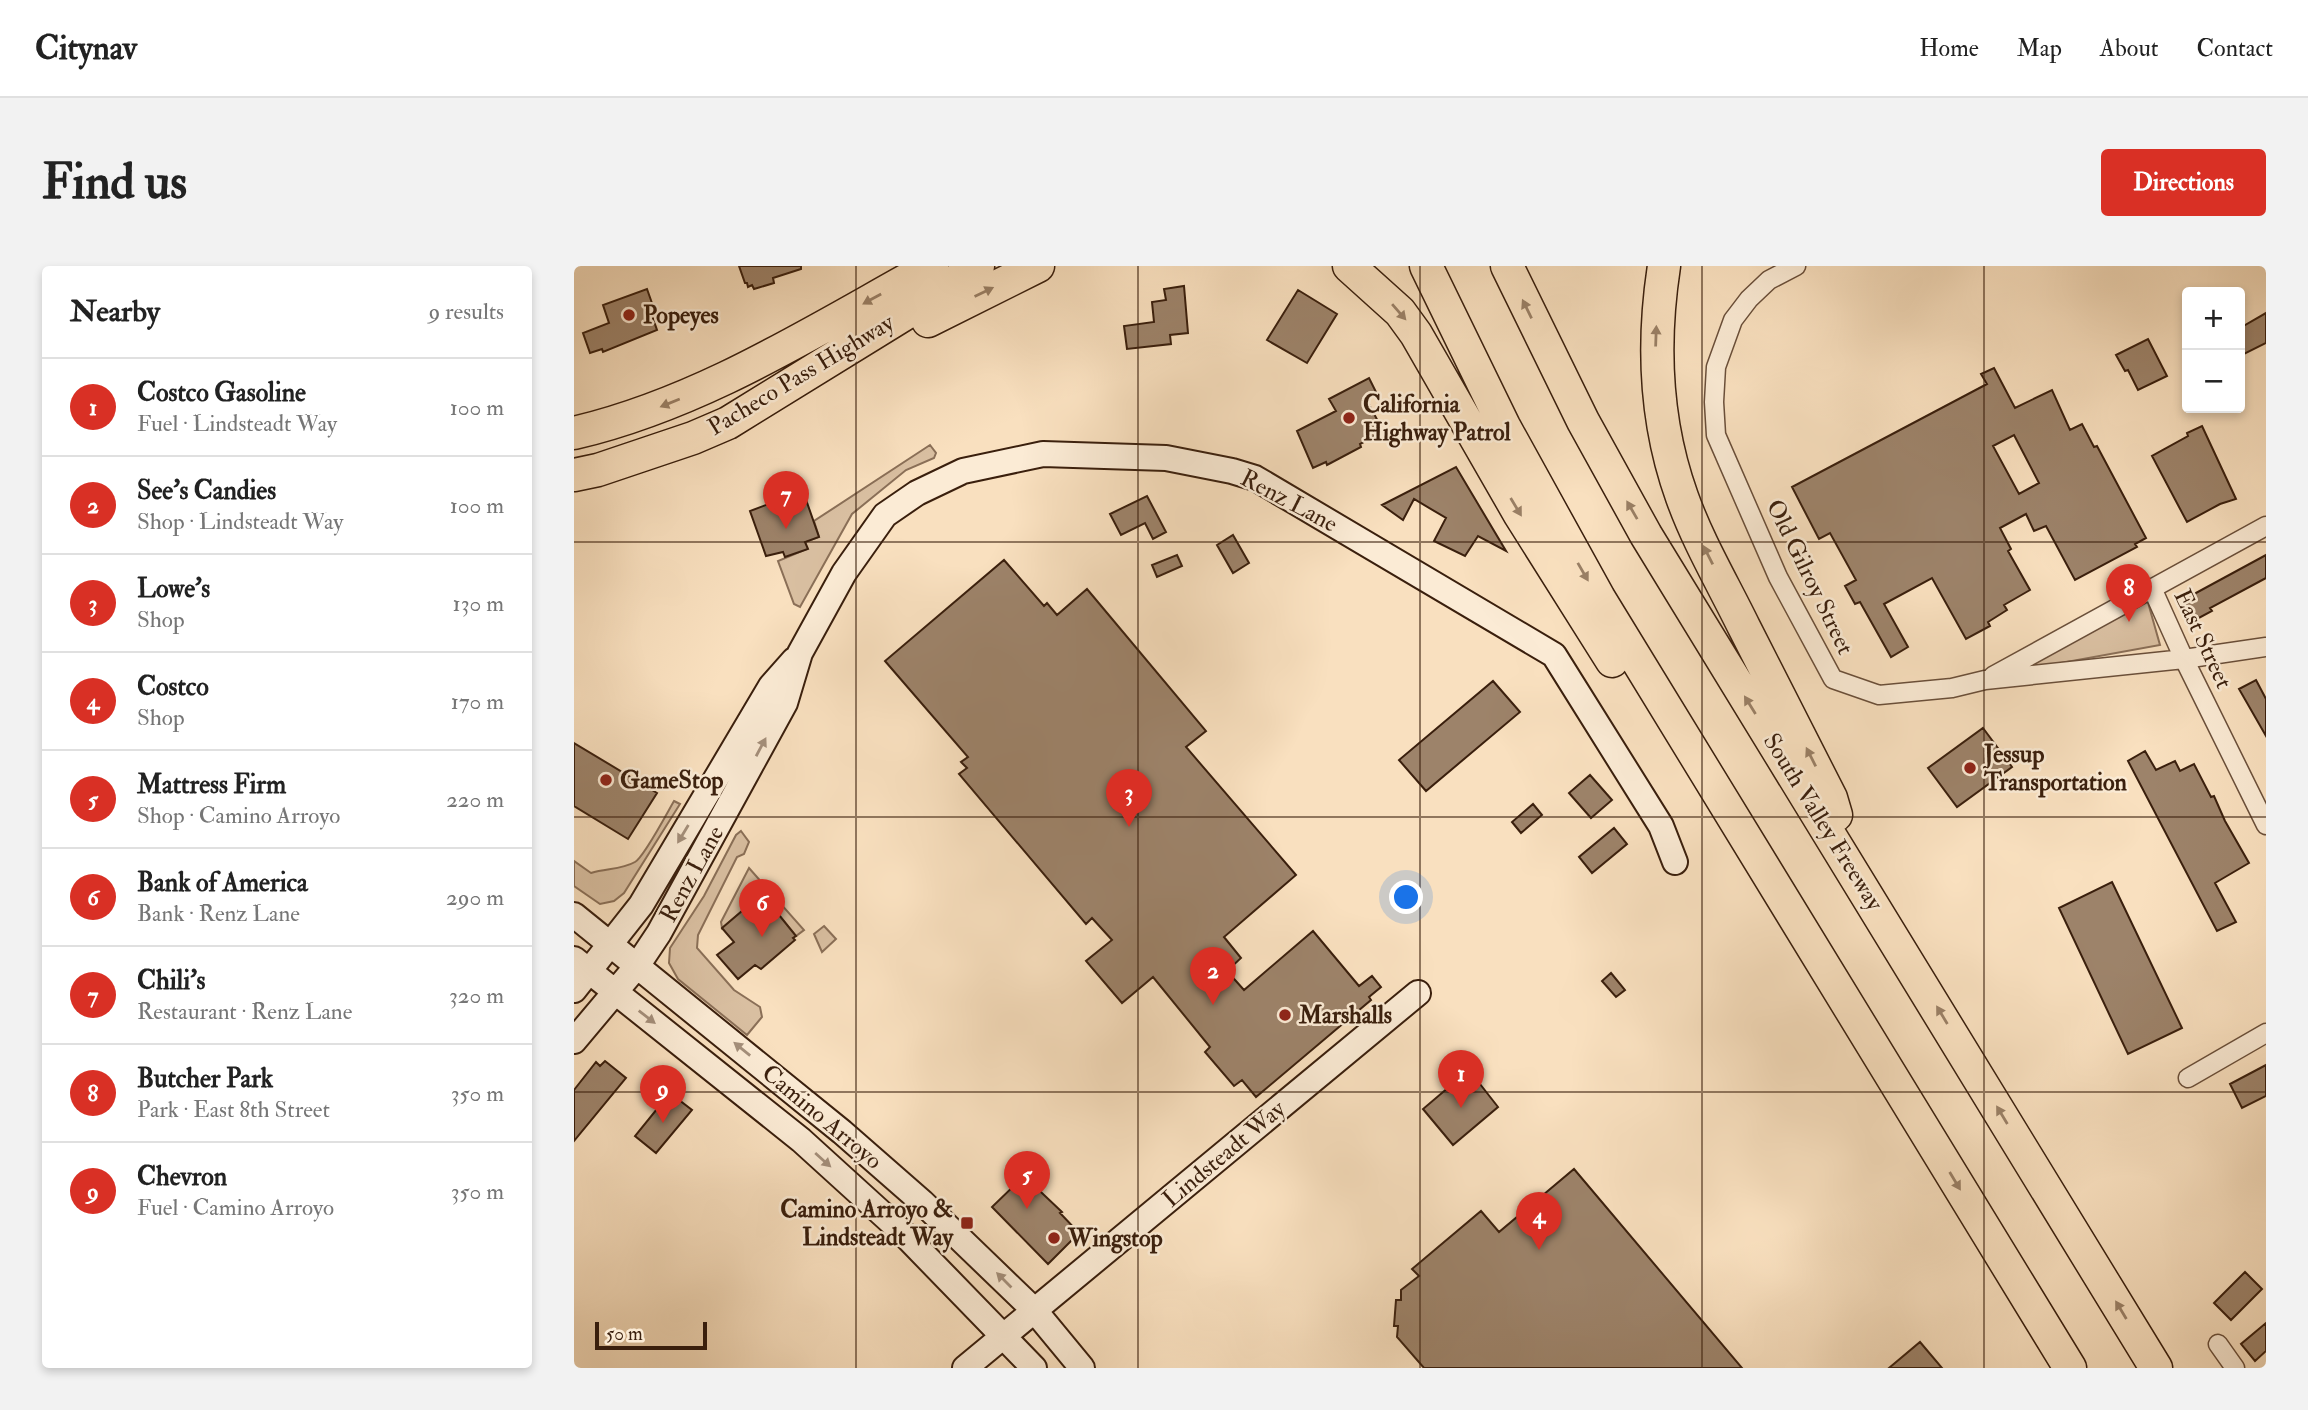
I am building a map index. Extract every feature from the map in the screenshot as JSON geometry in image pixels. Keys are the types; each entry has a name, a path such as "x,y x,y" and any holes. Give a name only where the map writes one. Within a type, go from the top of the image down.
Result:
{"highway":[{"name":"Pacheco Pass Highway","path":"574,433 643,413 689,395 767,357 932,266"},
{"name":"Pacheco Pass Highway","path":"574,475 598,470 670,446 728,423 978,266"},
{"path":"728,423 772,409 965,301 1038,266"},
{"path":"1349,266 1400,312 1416,334 1520,515 1646,714 1907,1101"},
{"path":"1415,266 1599,598 2070,1368"},
{"path":"1426,266 1504,426"},
{"name":"South Valley Freeway","path":"1507,266 1553,362 1633,512 2156,1368"},
{"path":"1664,266 1658,312 1656,364 1662,421 1674,473 1703,547 1831,798 1851,867"}],"street":[{"name":"Old Gilroy Street","path":"1796,266 1769,280 1749,299 1733,320 1716,367 1716,435 1778,576 1833,679 1879,695 2266,647"},
{"name":"Renz Lane","path":"574,1041 637,966 659,933 785,703 800,653 844,573 885,515 917,493 963,471 1043,454 1166,458 1255,478 1554,655 1661,826 1675,862"},
{"path":"1985,680 2266,526"},
{"name":"East Street","path":"2152,588 2266,825"},
{"name":"Renz Lane","path":"579,974 609,944 641,905 771,686 800,653"},
{"path":"712,838 714,817 735,769 730,754"},
{"name":"Camino Arroyo","path":"574,915 852,1140 922,1202 1035,1311 1082,1368"},
{"name":"Camino Arroyo","path":"579,974 615,992 801,1140 900,1230 1034,1368"},
{"name":"Lindsteadt Way","path":"965,1368 1418,993"},
{"path":"2188,1077 2266,1033"},
{"path":"2218,1344 2235,1368"}],"shaded area":[{"path":"930,445 936,453 934,458 906,470 852,514 800,607 794,604 778,561 807,549 805,542 819,537 814,521"},
{"path":"2147,599 2160,645 2017,671"},
{"path":"674,801 680,804 624,893 614,901 600,904 574,886 574,861 591,873 635,862"},
{"path":"741,831 749,842 744,854 737,857 698,935 697,948 734,990 760,1007 762,1017 747,1035 678,979 669,963 670,948 704,896 736,835"},
{"path":"749,868 804,930 796,936 762,894 722,928 721,922"},
{"path":"824,926 836,939 822,952 814,934"}],"building":[{"path":"739,266 801,266 801,269 773,278 774,283 754,289 752,285 748,287 745,283"},
{"path":"1184,286 1188,333 1170,335 1171,344 1127,349 1124,326 1154,322 1152,302 1166,300 1164,289"},
{"name":"Popeyes","path":"647,289 653,306 649,307 657,330 603,352 602,349 590,353 583,333 609,323 603,305"},
{"path":"1298,290 1337,314 1307,363 1267,340"},
{"path":"2266,313 2266,343 2245,354 2245,350 2245,325"},
{"path":"2148,339 2167,376 2138,390 2128,370 2125,371 2116,355"},
{"path":"1994,368 2015,408 2052,390 2070,430 2082,424 2094,447 2097,446 2146,538 2135,544 2137,547 2075,580 2046,526 2034,531 2026,514 2000,528 2011,549 2008,551 2030,590 2004,605 2007,610 1988,622 1990,626 1966,639 1932,578 1884,604 1908,647 1891,657 1860,602 1855,604 1845,586 1856,580 1830,533 1819,539 1792,487 1987,384 1981,374","holes":["2014,435 2039,483 2019,494 1993,446"]},
{"name":"California Highway Patrol","path":"1369,378 1377,394 1366,399 1380,425 1375,427 1379,434 1327,465 1326,462 1313,468 1297,431 1336,411 1329,399"},
{"path":"2202,426 2236,499 2220,504 2187,522 2152,456"},
{"path":"1456,467 1506,551 1478,536 1465,556 1434,541 1446,518 1414,499 1403,520 1382,505"},
{"path":"803,491 819,537 805,542 808,549 785,557 783,552 766,556 750,511"},
{"path":"1147,496 1166,532 1153,539 1145,523 1121,535 1110,514"},
{"path":"1233,535 1249,563 1233,573 1217,545"},
{"path":"1177,555 1182,566 1157,577 1152,565"},
{"path":"2266,555 2266,578 2210,608 2212,611 2195,620 2192,618 2183,600"},
{"path":"1004,560 1044,606 1047,603 1057,615 1087,589 1206,731 1186,747 1296,875 1224,937 1241,958 1227,971 1244,990 1313,931 1359,986 1372,976 1381,987 1369,997 1371,1000 1256,1097 1242,1080 1234,1086 1205,1052 1210,1047 1153,977 1122,1003 1086,961 1112,940 1092,918 1086,924 959,774 967,768 961,762 968,757 885,661"},
{"path":"2256,680 2266,699 2266,736 2239,689"},
{"path":"1493,681 1520,712 1426,791 1399,760"},
{"name":"Jessup Transportation","path":"1983,728 2012,767 1957,807 1928,768"},
{"path":"574,743 657,793 628,839 574,806"},
{"path":"2145,751 2156,770 2175,761 2180,771 2194,764 2249,863 2215,883 2236,922 2217,931 2128,761"},
{"path":"1590,775 1612,800 1591,818 1569,793"},
{"path":"1533,804 1542,815 1521,833 1512,822"},
{"path":"1614,828 1627,844 1592,873 1579,857"},
{"path":"2112,882 2182,1028 2128,1054 2059,908"},
{"path":"762,894 796,936 793,938 795,940 761,969 755,965 738,979 717,955 734,942 722,928"},
{"path":"1611,973 1625,990 1616,997 1602,981"},
{"path":"605,1061 626,1078 574,1141 574,1090 596,1062 600,1066"},
{"path":"2266,1065 2266,1096 2242,1108 2230,1084"},
{"path":"1469,1070 1498,1107 1453,1145 1423,1109"},
{"path":"670,1093 692,1110 656,1153 635,1136"},
{"path":"1574,1169 1742,1368 1424,1368 1397,1337 1398,1326 1394,1326 1396,1300 1401,1300 1401,1290 1419,1276 1412,1269 1481,1211 1499,1232"},
{"path":"1024,1176 1062,1212 1060,1213 1079,1233 1048,1264 992,1207"},
{"path":"2245,1272 2262,1289 2231,1320 2214,1303"},
{"path":"2266,1323 2266,1351 2255,1361 2241,1344"},
{"path":"1920,1342 1942,1368 1889,1368"}],"place":[{"name":"Popeyes","path":"629,315"},
{"name":"California Highway Patrol","path":"1349,418"},
{"name":"Chili's","path":"786,529"},
{"name":"Butcher Park","path":"2129,622"},
{"name":"Jessup Transportation","path":"1970,768"},
{"name":"GameStop","path":"606,780"},
{"name":"Lowe's","path":"1129,827"},
{"name":"Bank of America","path":"762,937"},
{"name":"See's Candies","path":"1213,1005"},
{"name":"Marshalls","path":"1285,1015"},
{"name":"Costco Gasoline","path":"1461,1108"},
{"name":"Chevron","path":"663,1123"},
{"name":"Mattress Firm","path":"1027,1209"},
{"name":"Camino Arroyo & Lindsteadt Way","path":"967,1223"},
{"name":"Wingstop","path":"1054,1238"},
{"name":"Costco","path":"1539,1250"}]}
